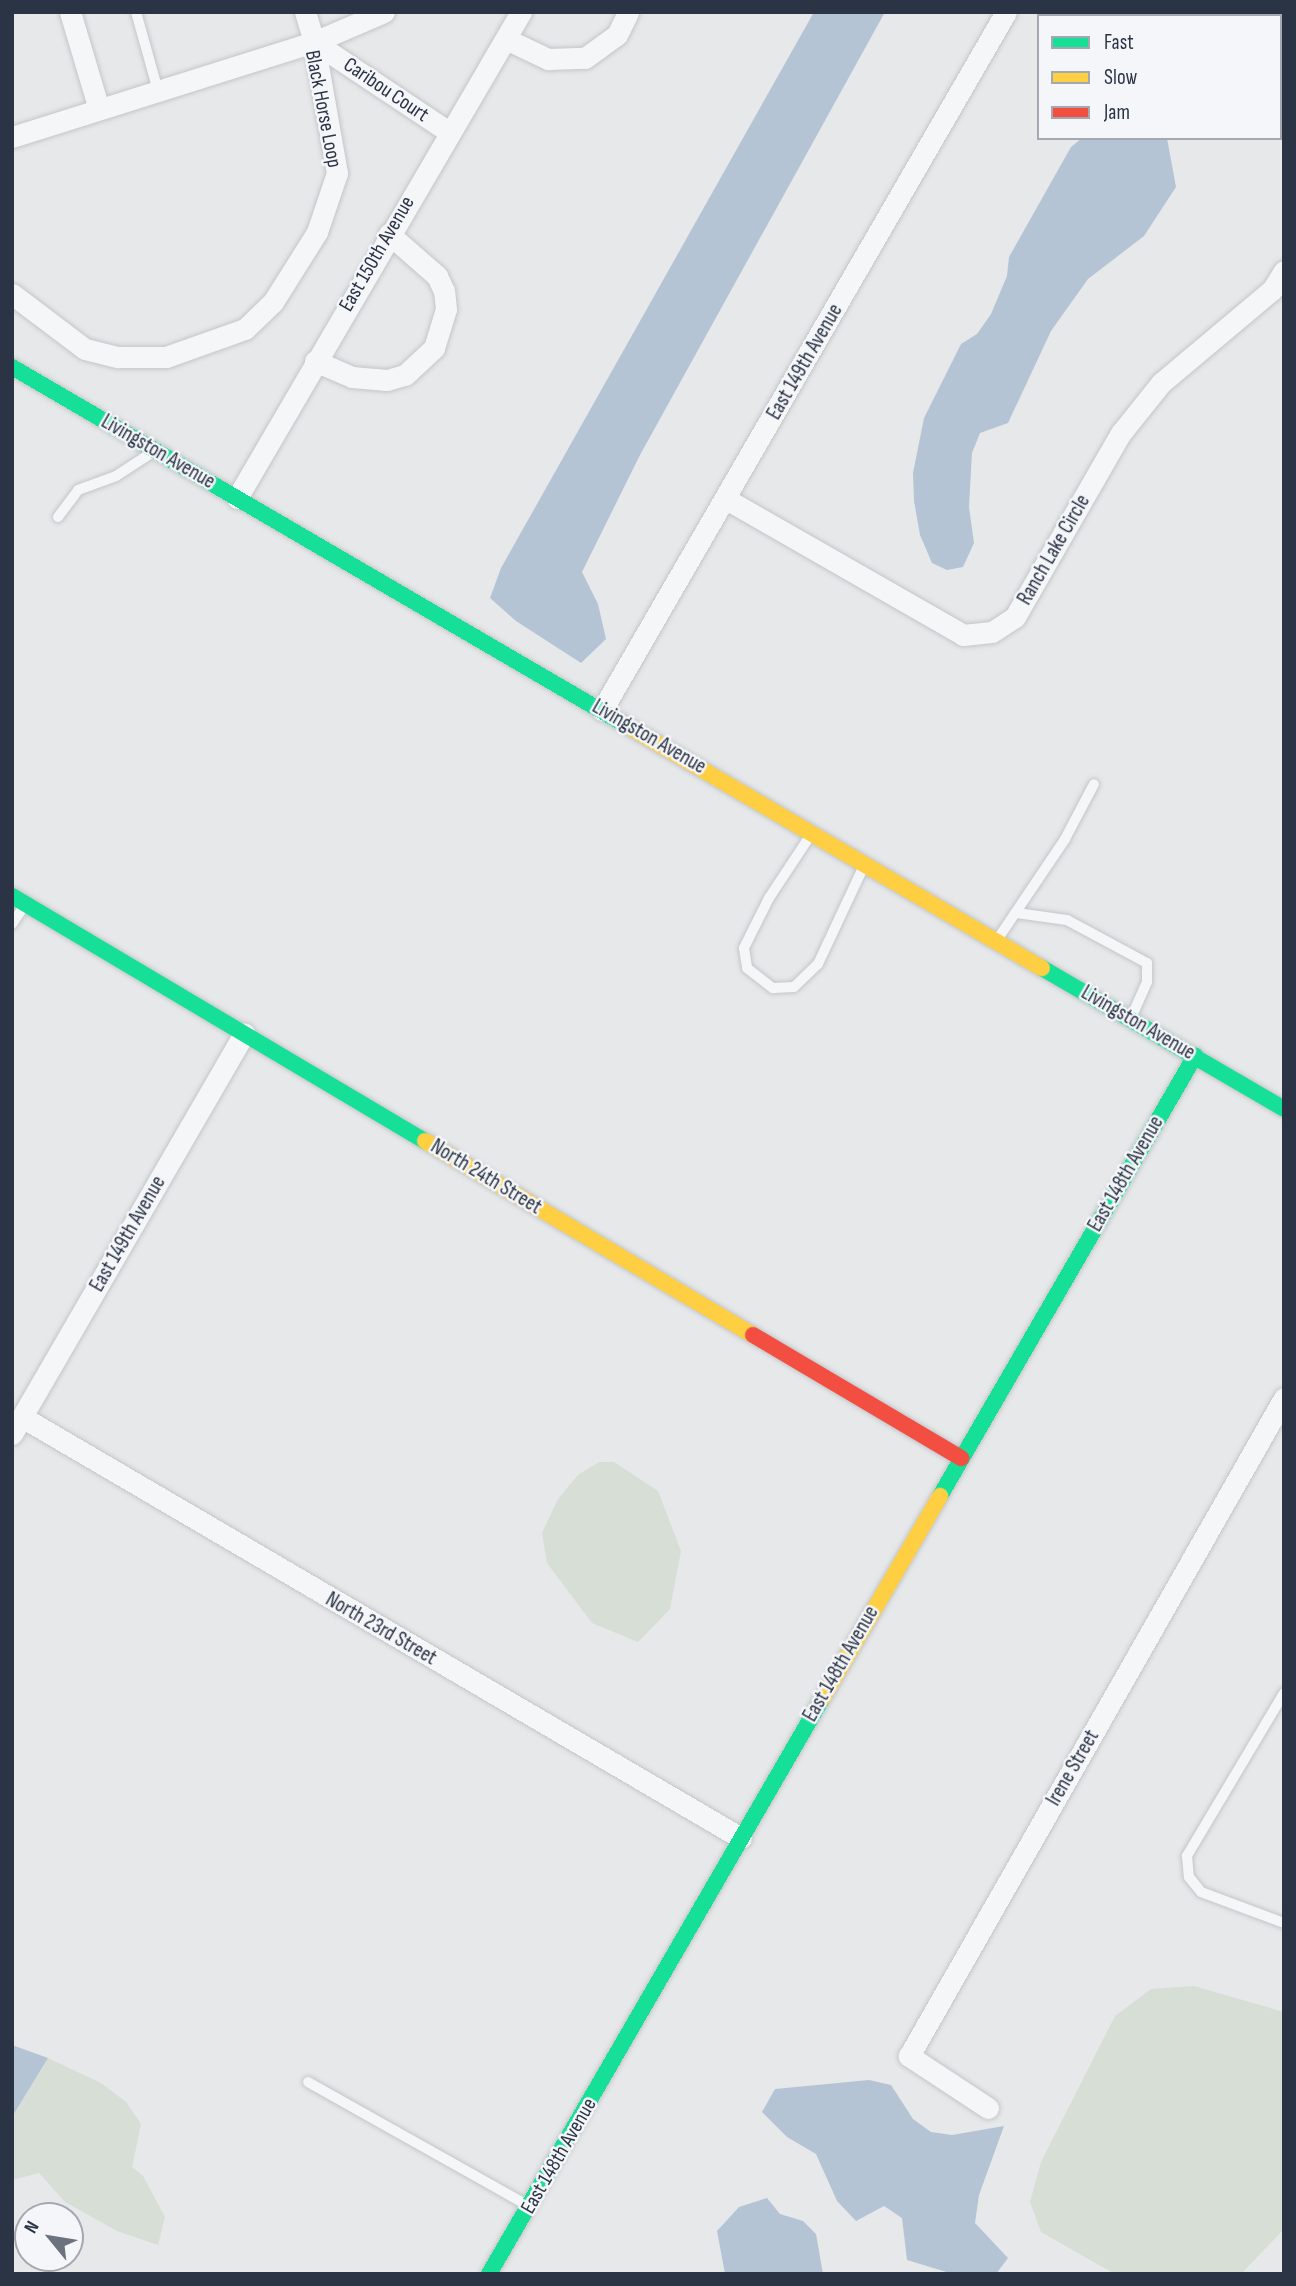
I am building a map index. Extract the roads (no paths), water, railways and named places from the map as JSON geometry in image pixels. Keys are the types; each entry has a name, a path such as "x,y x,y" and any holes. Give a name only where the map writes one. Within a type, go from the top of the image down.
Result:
{"street":[{"path":"70,12 99,109"},
{"path":"305,12 314,41 384,12"},
{"name":"East 150th Avenue","path":"237,498 521,12"},
{"path":"506,38 548,59 585,58 617,35 628,12"},
{"name":"East 149th Avenue","path":"602,710 1006,12"},
{"name":"Black Horse Loop","path":"12,137 314,41 337,173 317,232 273,302 245,329 166,357 118,357 85,349 12,295"},
{"name":"Caribou Court","path":"314,41 449,132"},
{"path":"315,361 352,377 387,380 405,375 434,348 446,309 444,291 437,276 389,234"},
{"name":"Ranch Lake Circle","path":"726,499 963,635 992,632 1015,617 1121,433 1161,383 1278,294 1284,271"},
{"name":"Livingston Avenue","path":"12,367 1284,1109"},
{"name":"North 24th Street","path":"19,900 961,1458"},
{"name":"East 149th Avenue","path":"17,1426 244,1034"},
{"name":"East 148th Avenue","path":"489,2274 1195,1056"},
{"name":"Irene Street","path":"988,2108 909,2056 1284,1398"},
{"name":"North 23rd Street","path":"17,1426 740,1838"}],"lane":[{"path":"136,12 158,91"},
{"path":"58,517 78,490 116,476 155,450"},
{"path":"997,940 1017,913 1094,784"},
{"path":"813,833 769,898 744,948 747,968 773,988 794,987 818,964 865,864"},
{"path":"12,924 19,900"},
{"path":"1017,913 1067,920 1147,964 1147,982 1131,1018"},
{"path":"1284,1693 1187,1856 1189,1877 1201,1892 1284,1923"},
{"path":"308,2082 530,2206"}],"water":[{"path":"814,12 885,12 640,455 582,572 598,604 606,639 581,663 516,621 490,598 501,568"},
{"path":"1080,140 1167,140 1176,187 1144,236 1088,279 1051,331 1008,423 980,433 972,453 969,507 974,543 963,567 947,570 932,563 920,535 914,501 913,473 924,418 961,344 977,334 991,314 1007,276 1009,257 1071,147"},
{"path":"12,2045 48,2058 12,2117"},
{"path":"869,2080 891,2085 913,2119 931,2132 952,2135 1004,2126 979,2195 975,2223 1008,2258 996,2274 953,2274 907,2260 902,2218 884,2206 856,2221 837,2201 816,2154 787,2137 762,2112 775,2089"},
{"path":"767,2198 780,2214 803,2221 816,2234 823,2274 725,2274 717,2231 739,2207"}]}
